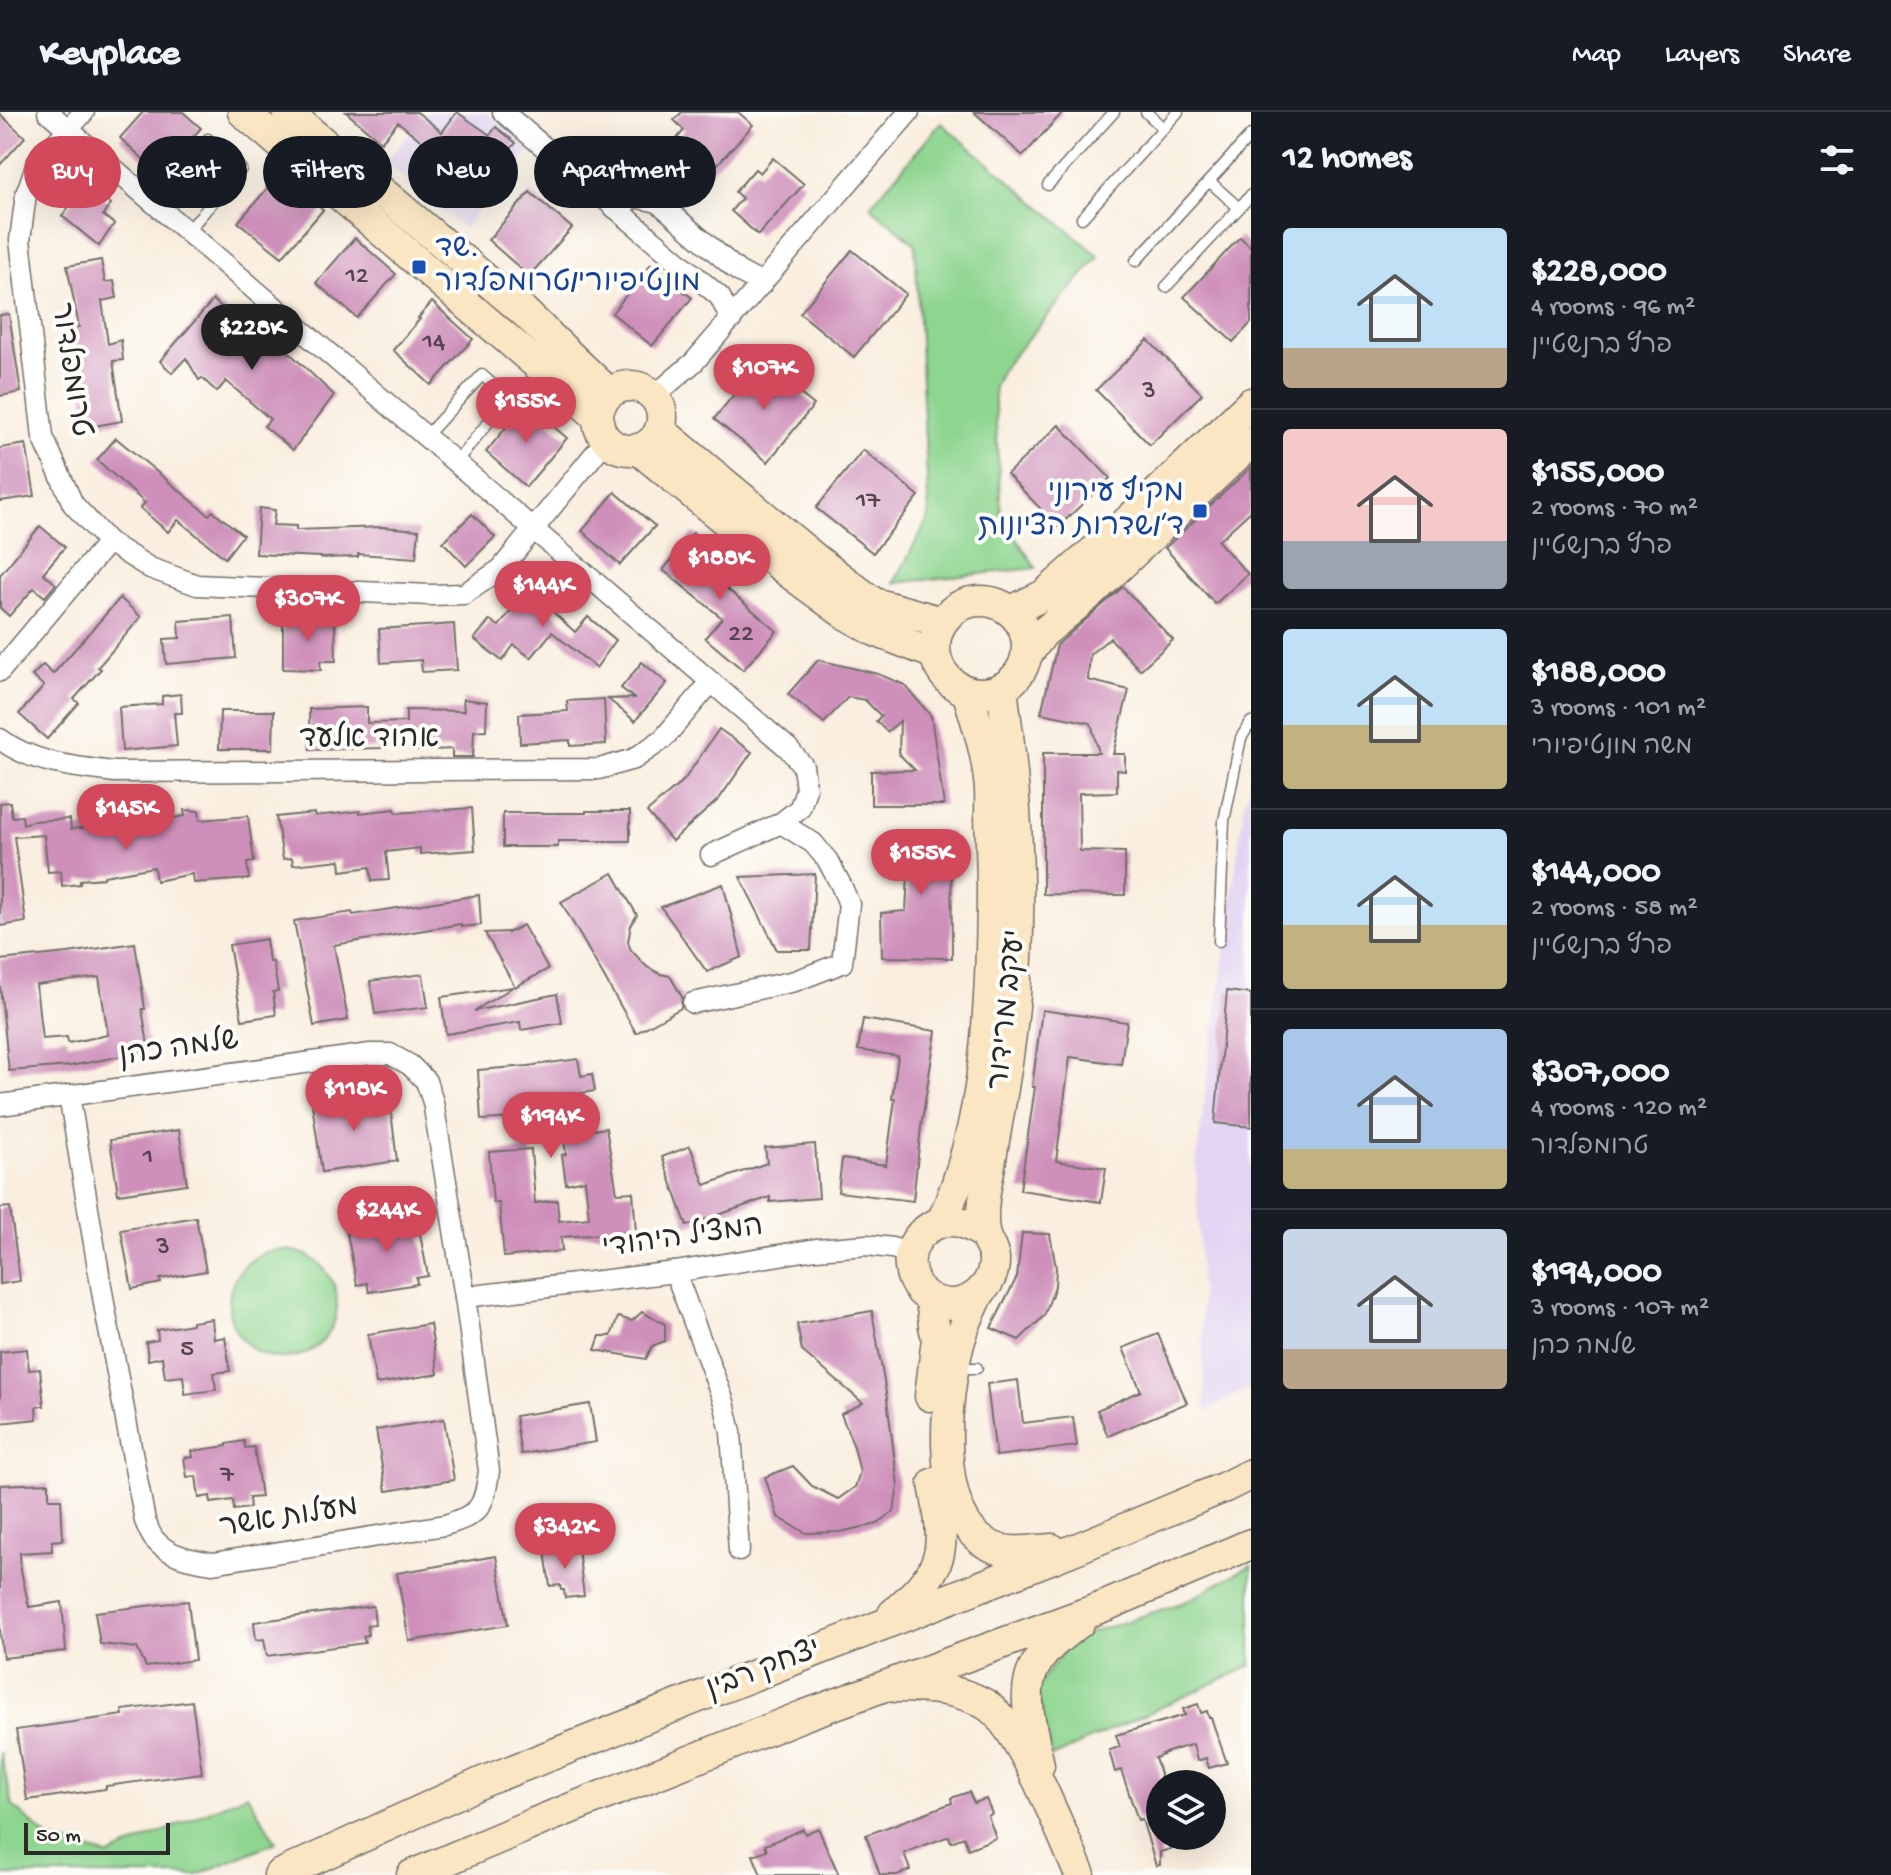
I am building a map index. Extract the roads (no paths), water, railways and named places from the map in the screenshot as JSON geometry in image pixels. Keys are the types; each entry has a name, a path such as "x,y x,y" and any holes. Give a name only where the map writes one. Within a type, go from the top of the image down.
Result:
{"street":[{"path":"48,112 137,189"},
{"name":"טרומפלדור","path":"84,112 37,163 26,194 20,240 43,437 73,504 108,542 150,568 197,585 464,594 501,569 535,530 604,416"},
{"path":"243,112 604,416"},
{"path":"287,112 521,309 604,416 621,449 649,439 662,423 661,409 654,396 637,386 618,388 604,416"},
{"path":"503,112 534,139"},
{"path":"654,396 694,362 909,112"},
{"path":"159,208 788,748 803,766 806,789 800,808 781,823 711,855"},
{"path":"615,208 720,297 731,320"},
{"path":"665,208 738,271 762,284"},
{"path":"1011,611 1044,595 1130,519 1251,403"},
{"path":"649,439 874,603 942,622"},
{"path":"649,439 788,572 845,614 875,631 935,654"},
{"path":"1028,653 1027,637 1011,611 998,603 982,600 953,610 942,622 935,642 939,666 955,685 979,693 1002,689 1023,668 1028,653 1043,633 1091,593 1251,442"},
{"path":"0,671 108,542"},
{"name":"אהוד אלעד","path":"0,739 56,765 114,772 599,769 634,759 663,739 711,682"},
{"name":"יעקב מרידור","path":"984,1234 983,1205 1007,1059 1024,987 1017,822 1002,689"},
{"name":"יעקב מרידור","path":"942,1221 958,1184 968,1144 983,1071 989,1007 992,873 989,781 980,733 967,691"},
{"path":"693,1003 795,981 842,963 849,904 841,885 828,861 813,843 781,823"},
{"name":"שלמה כהן","path":"0,1105 370,1054 390,1054 410,1065 426,1081 433,1102 465,1297"},
{"name":"מעלות אשר","path":"69,1095 145,1521 154,1539 170,1551 189,1559 213,1563 445,1525 469,1518 485,1499 489,1471 465,1297"},
{"path":"979,1294 956,1304 943,1303 931,1299 916,1284 909,1264 909,1253 926,1229 942,1221 969,1224 984,1234 994,1258 993,1272 964,1328 966,1368 950,1388 946,1427 950,1476 959,1513 977,1537 992,1547 1011,1551 1078,1548"},
{"name":"המציל היהודי","path":"465,1297 675,1272 816,1249 867,1245 909,1253"},
{"path":"675,1272 724,1402 731,1432 739,1551"},
{"path":"882,1625 918,1591 934,1569 939,1550 940,1525 928,1445 937,1338 931,1299"},
{"name":"יצחק רבין","path":"279,1875 485,1781 1078,1548 1251,1474"},
{"name":"יצחק רבין","path":"412,1875 544,1819 878,1687 1105,1606 1251,1544"},
{"path":"1046,1799 1026,1700 1033,1667 1044,1651 1063,1634 1105,1606"},
{"path":"878,1687 955,1691 987,1705 1002,1718 1046,1799 1080,1875"}],"lane":[{"path":"1048,185 1114,112"},
{"path":"1146,112 1163,128"},
{"path":"1082,218 1178,112"},
{"path":"1136,261 1251,135"},
{"path":"1209,181 1239,208"},
{"path":"1166,287 1251,195"},
{"path":"187,232 208,208"},
{"path":"426,436 482,375 508,398 456,462"},
{"path":"1219,941 1224,821 1241,738 1251,722"}],"place":[{"name":"שד. מונטיפיורי/טרומפלדור","path":"419,267"},
{"name":"מקיף עירוני ד׳/שדרות הציונות","path":"1200,511"}]}
